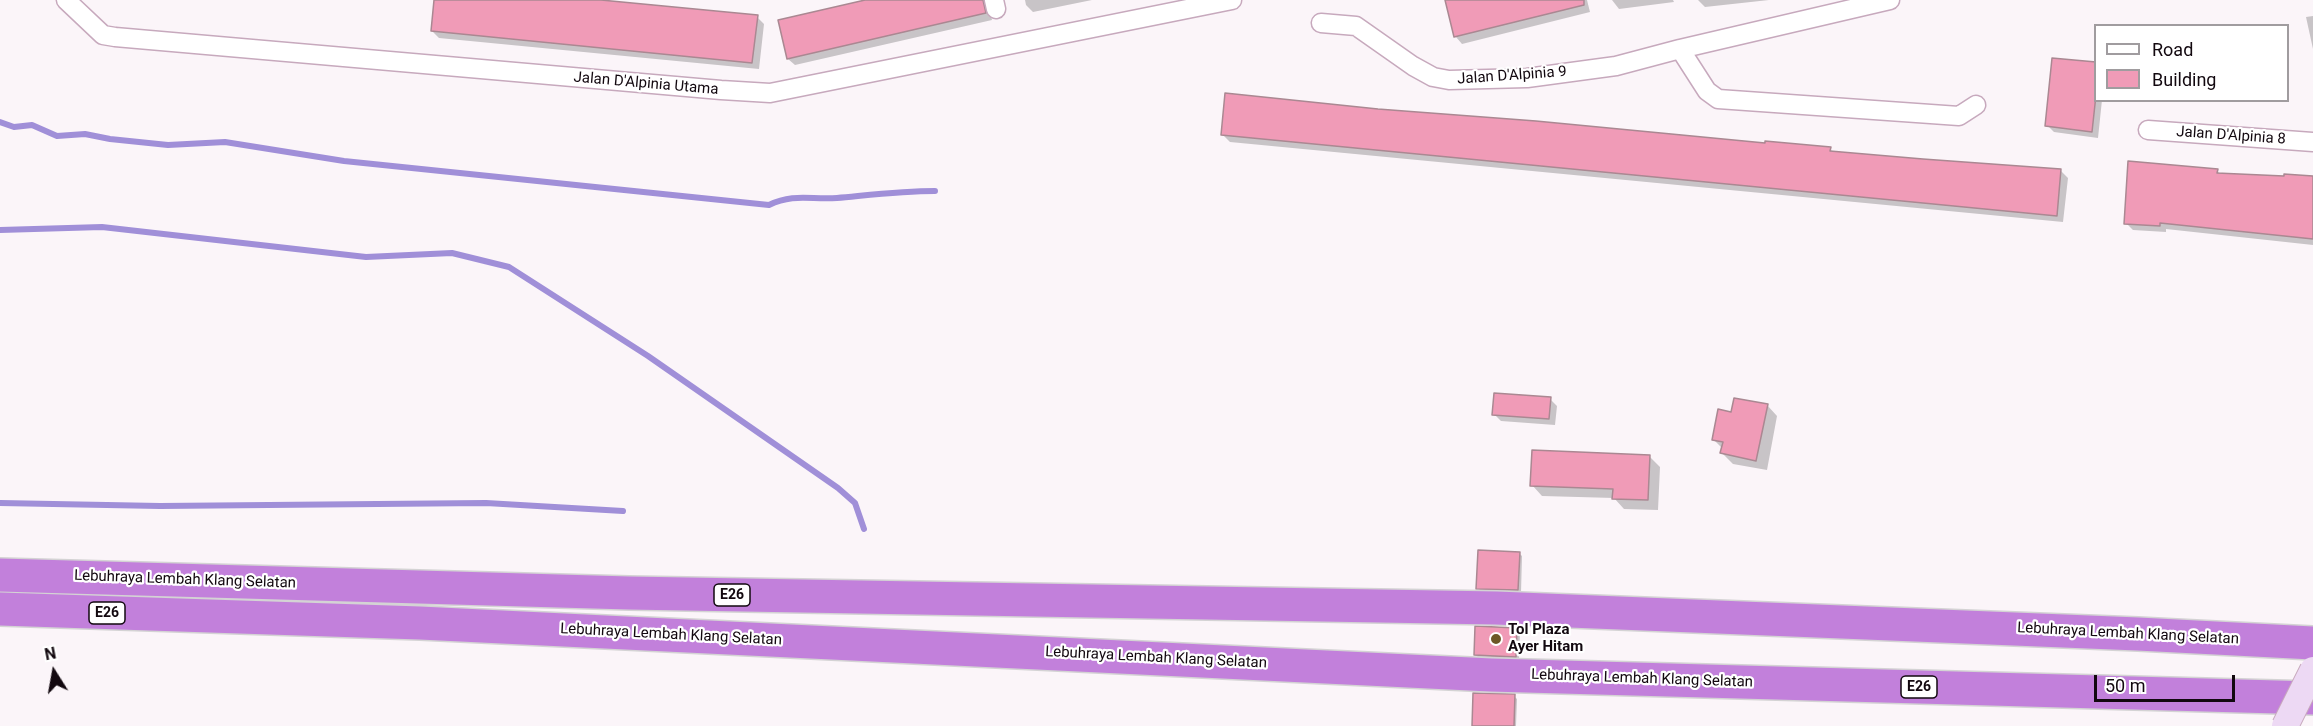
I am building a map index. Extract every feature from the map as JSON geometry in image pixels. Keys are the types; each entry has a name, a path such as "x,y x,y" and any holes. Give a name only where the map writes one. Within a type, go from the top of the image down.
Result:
{"highway":[{"name":"Lebuhraya Lembah Klang Selatan","path":"0,575 629,593 1496,608 2126,633 2313,643"},
{"name":"Lebuhraya Lembah Klang Selatan","path":"0,609 420,623 1491,675 2313,698"}],"main road":[{"path":"2285,726 2313,670"}],"street":[{"name":"Jalan D'Alpinia Utama","path":"66,0 103,34 115,38 770,93 1232,0"},
{"name":"Jalan D'Alpinia 9","path":"1321,22 1356,26 1413,66 1433,77 1449,80 1527,78 1605,68 1890,0"},
{"path":"1680,49 1707,91 1718,99 1959,117 1977,105"},
{"name":"Jalan D'Alpinia 8","path":"2148,130 2313,141"}],"building":[{"path":"434,0 601,0 758,15 752,63 431,31"},
{"path":"865,0 983,0 986,13 787,59 778,20"},
{"path":"1445,0 1584,0 1584,5 1454,37"},
{"path":"2052,58 2094,62 2095,102 2092,132 2045,126"},
{"path":"1225,93 1378,109 1831,147 1830,151 2061,169 2057,216 1221,135"},
{"path":"2128,161 2218,169 2217,173 2313,176 2313,239 2160,223 2160,226 2124,224"},
{"path":"1494,393 1551,397 1549,419 1492,415"},
{"path":"1734,398 1768,404 1756,461 1720,453 1723,442 1712,440 1718,409 1731,412"},
{"path":"1532,450 1650,455 1648,500 1612,499 1613,489 1530,486"},
{"path":"1478,550 1520,552 1518,590 1476,589"},
{"path":"1475,626 1517,628 1516,657 1474,655"},
{"path":"1473,693 1515,694 1514,726 1472,726"}],"waterway":[{"path":"0,122 14,127 32,125 57,136 85,134 168,145 225,142 344,161 769,205 795,198 837,198 935,191"},
{"path":"0,230 102,227 366,257 452,253 509,267 648,356 838,488 855,503 864,529"},
{"path":"0,503 160,506 486,503 623,511"}],"place":[{"name":"Tol Plaza Ayer Hitam","path":"1496,639"}]}
